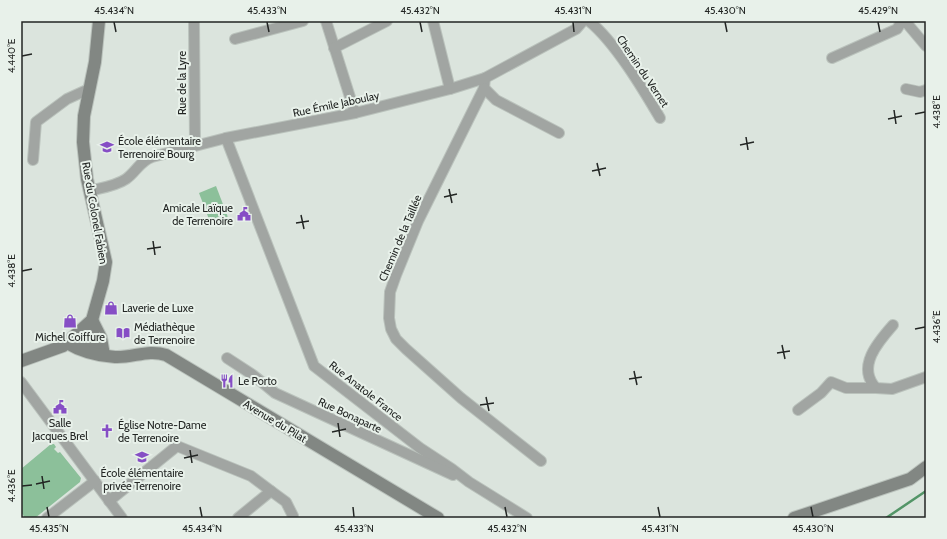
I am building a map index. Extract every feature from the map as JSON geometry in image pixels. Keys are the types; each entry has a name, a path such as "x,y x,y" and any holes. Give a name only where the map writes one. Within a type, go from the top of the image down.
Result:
{"main road":[{"name":"Rue du Colonel Fabien","path":"92,320 103,282 106,262 87,179 84,142 84,116 94,62 99,21"},
{"path":"21,362 67,343 92,320 101,338 104,355"},
{"path":"77,334 104,355"},
{"name":"Avenue du Pilat","path":"67,343 86,353 115,357 154,352 166,355 438,518"},
{"path":"794,518 910,479 926,467"}],"street":[{"name":"Rue de la Lyre","path":"194,21 195,145"},
{"path":"235,39 303,21"},
{"path":"326,21 356,113"},
{"path":"334,48 387,21"},
{"path":"433,21 450,89"},
{"name":"Rue Émile Jaboulay","path":"90,191 121,182 148,158 195,145 356,113 450,89 484,83 576,29 583,21"},
{"name":"Chemin du Vernet","path":"589,21 602,31 649,98 660,118"},
{"path":"832,58 897,29 903,21 926,46"},
{"path":"484,83 496,100 559,134"},
{"name":"Chemin de la Taillée","path":"484,83 418,221 396,275 390,292 389,318 391,329 396,338 406,349 461,398 541,461"},
{"path":"33,160 36,122 67,99 89,89"},
{"path":"906,89 920,92 926,90"},
{"name":"Rue Anatole France","path":"226,138 314,366 420,448 452,468 469,482 527,518"},
{"path":"876,388 869,382 868,372 870,356 878,342 893,325"},
{"name":"Rue Bonaparte","path":"227,358 253,375 275,393 469,482"},
{"path":"798,410 821,393 831,382 846,388 876,388 892,390 926,377"},
{"path":"21,382 122,518"},
{"path":"109,501 177,446 251,476 286,502 293,516"},
{"path":"47,518 95,481"},
{"path":"238,518 271,491"}],"green space":[{"path":"216,186 229,220 212,227 199,193"},
{"path":"51,444 54,444 56,447 54,449 58,453 60,452 81,478 80,482 35,518 25,518 21,512 21,469"}],"waterway":[{"path":"886,518 926,491"}],"place":[{"name":"École élémentaire Terrenoire Bourg","path":"107,147"},
{"name":"Amicale Laïque de Terrenoire","path":"244,214"},
{"name":"Laverie de Luxe","path":"111,308"},
{"name":"Michel Coiffure","path":"70,321"},
{"name":"Médiathèque de Terrenoire","path":"123,333"},
{"name":"Le Porto","path":"227,381"},
{"name":"Salle Jacques Brel","path":"60,407"},
{"name":"Église Notre-Dame de Terrenoire","path":"107,431"},
{"name":"École élémentaire privée Terrenoire","path":"142,457"}]}
